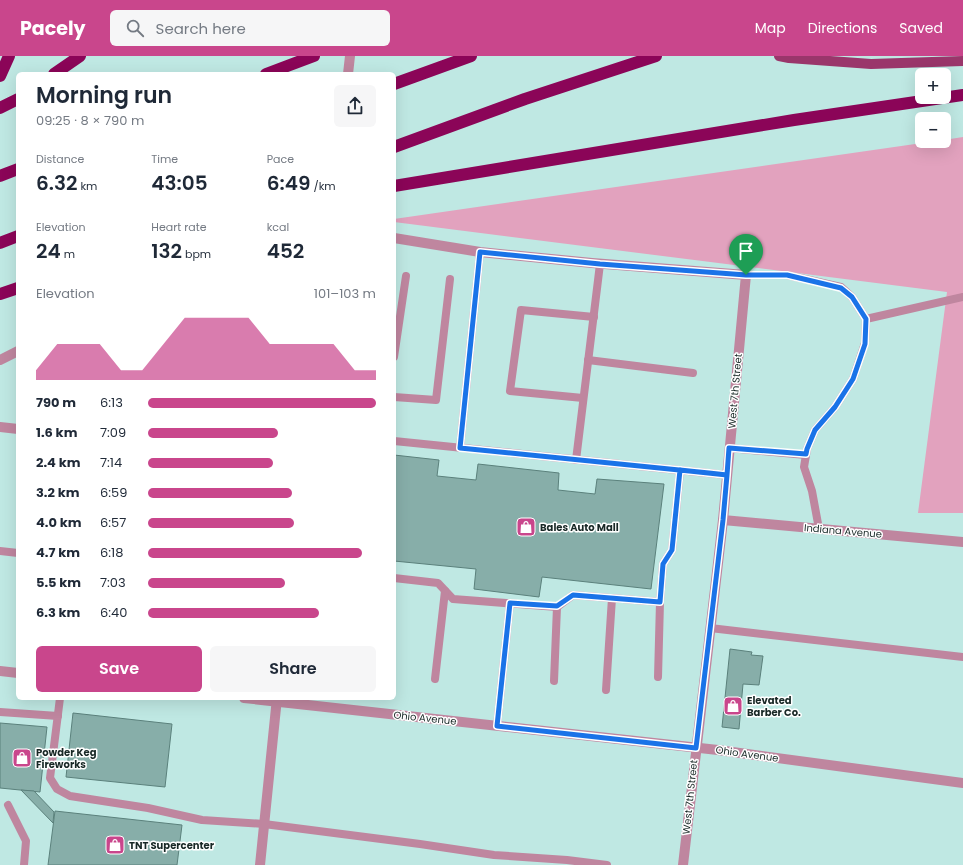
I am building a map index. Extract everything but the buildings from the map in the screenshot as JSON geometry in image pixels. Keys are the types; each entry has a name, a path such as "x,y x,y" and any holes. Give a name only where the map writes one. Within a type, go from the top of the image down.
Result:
{"highway":[{"path":"0,76 9,56"},
{"path":"57,72 80,56"},
{"path":"283,67 303,56"},
{"path":"271,72 314,56"},
{"path":"396,83 412,76 471,56"},
{"path":"396,146 525,99 656,56"},
{"path":"396,186 794,120 963,95"},
{"path":"0,108 16,100"},
{"path":"0,176 16,171"},
{"path":"0,243 16,237"},
{"path":"0,294 16,289"}],"main road":[{"path":"779,56 870,64 963,61"}],"street":[{"path":"348,72 350,56"},
{"path":"396,238 480,252 600,264 746,275"},
{"name":"West 7th Street","path":"683,865 723,520 746,275"},
{"path":"0,360 16,353"},
{"path":"0,427 16,429"},
{"name":"Indiana Avenue","path":"723,520 963,542"},
{"path":"0,671 16,673"},
{"path":"260,865 277,700"},
{"name":"Ohio Avenue","path":"277,700 696,748 963,783"}],"lane":[{"path":"460,448 480,252"},
{"path":"576,460 600,264"},
{"path":"746,275 787,275 841,288 852,297 866,319 865,344 853,379 835,407 815,430 807,449 804,468 812,491 819,529"},
{"path":"396,344 406,276"},
{"path":"396,397 436,400 450,279"},
{"path":"866,319 963,297"},
{"path":"583,398 510,391 521,310 594,317"},
{"path":"588,360 693,373"},
{"path":"396,441 727,475"},
{"path":"729,448 806,454"},
{"path":"658,677 660,602 663,564 672,550 680,470"},
{"path":"0,551 16,553"},
{"path":"396,578 438,583 453,600 557,606 573,595 660,602"},
{"path":"435,678 445,591"},
{"path":"606,690 612,598"},
{"path":"497,726 510,603"},
{"path":"554,681 557,606"},
{"path":"710,628 963,657"},
{"path":"60,700 50,778 57,789 70,796 148,808 202,820 264,824 494,855 567,860 607,865"},
{"path":"0,712 58,716"},
{"path":"8,805 26,841 24,865"}],"shaded area":[{"path":"963,137 963,513 918,513 947,292 396,222 396,219 915,144 915,148 951,148 951,139"}],"place":[{"name":"Bales Auto Mall","path":"526,527"},
{"name":"Elevated Barber Co.","path":"733,706"},
{"name":"Powder Keg Fireworks","path":"22,758"},
{"name":"TNT Supercenter","path":"115,845"}],"route":[{"path":"746,275 600,264 480,252 460,448 709,473 727,475 696,748 497,726 510,603 557,606 573,595 660,602 663,564 672,550 680,470 727,475 729,448 806,454 815,430 835,407 853,379 865,344 866,319 852,297 841,288 787,275 746,275"}]}
